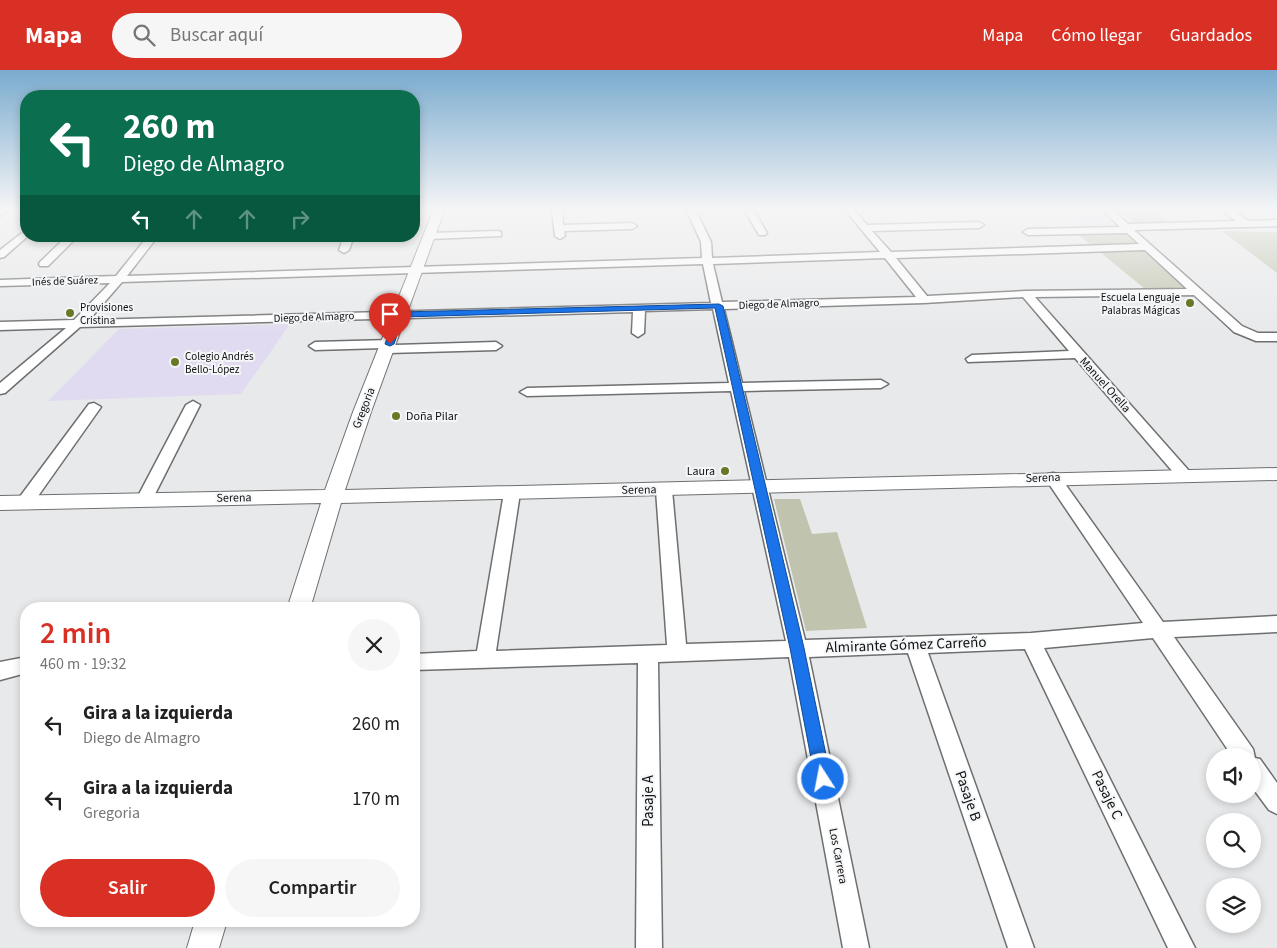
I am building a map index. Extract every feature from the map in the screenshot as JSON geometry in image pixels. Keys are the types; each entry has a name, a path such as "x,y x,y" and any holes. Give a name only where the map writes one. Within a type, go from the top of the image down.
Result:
{"street":[{"path":"44,264 56,252"},
{"path":"0,390 77,324 119,279 140,252"},
{"name":"Gregoria","path":"300,602 333,496 362,412 424,252"},
{"name":"Los Carrera","path":"707,252 707,261 797,648 856,948"},
{"path":"885,252 924,300"},
{"name":"Inés de Suárez","path":"0,283 987,252"},
{"path":"1154,252 1238,329 1256,338 1277,337"},
{"name":"Diego de Almagro","path":"0,326 924,300 1026,294 1198,292"},
{"name":"Manuel Orella","path":"1026,294 1186,476"},
{"path":"638,333 639,308"},
{"path":"315,346 496,346"},
{"path":"972,359 1077,354"},
{"path":"527,392 881,384"},
{"path":"144,500 193,405"},
{"path":"25,502 94,407"},
{"name":"Serena","path":"0,503 664,490 1053,478 1277,474"},
{"path":"1053,478 1239,748"},
{"path":"664,490 677,652"},
{"path":"484,660 512,493"},
{"name":"Almirante Gómez Carreño","path":"420,662 1031,641 1158,630 1277,624"},
{"name":"Pasaje C","path":"1031,641 1182,948"},
{"name":"Pasaje B","path":"915,645 1021,948"},
{"name":"Pasaje A","path":"648,653 649,948"},
{"path":"0,671 20,666"},
{"path":"1261,780 1277,802"},
{"path":"202,948 209,927"}],"shaded area":[{"name":"Colegio Andrés Bello-López","path":"290,324 241,394 48,401 119,329"}],"green space":[{"path":"1100,252 1145,252 1183,289 1145,289"},
{"path":"1249,252 1277,252 1277,273"},
{"path":"774,499 800,499 812,534 837,532 867,628 806,631"}],"place":[{"name":"Escuela Lenguaje Palabras Mágicas","path":"1190,303"},
{"name":"Provisiones Cristina","path":"70,313"},
{"name":"Colegio Andrés Bello-López","path":"175,362"},
{"name":"Doña Pilar","path":"396,416"},
{"name":"Laura","path":"725,471"}],"route":[{"path":"390,344 400,314 719,306 797,648 823,779"}]}
